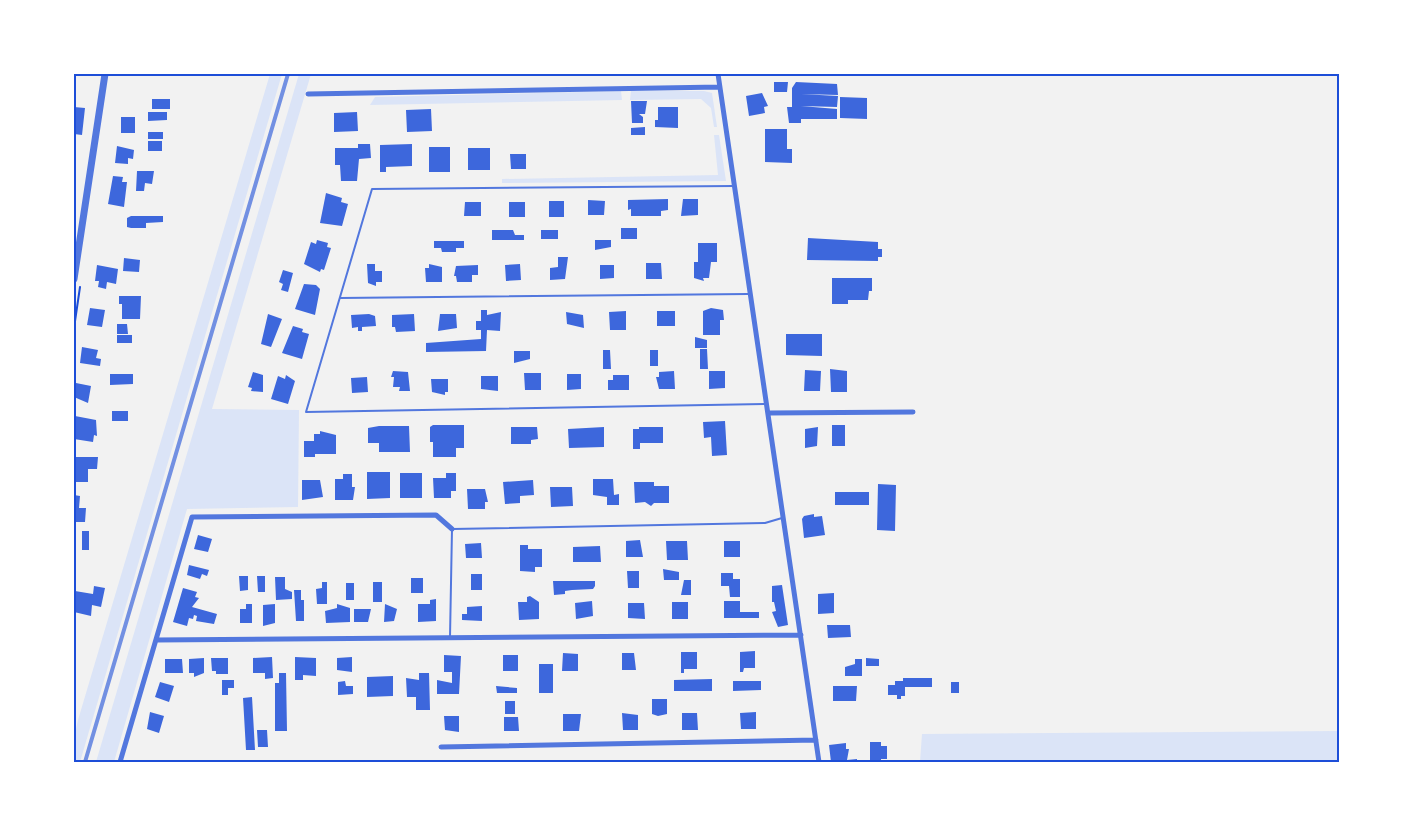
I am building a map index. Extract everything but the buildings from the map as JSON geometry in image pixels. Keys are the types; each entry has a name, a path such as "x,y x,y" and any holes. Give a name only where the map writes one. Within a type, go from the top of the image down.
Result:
{"street":[{"path":"74,279 105,74"},
{"path":"718,74 819,762"},
{"path":"308,94 720,87"},
{"path":"769,413 913,412"},
{"path":"120,762 192,517 436,515 452,529"},
{"path":"156,640 801,635"},
{"path":"441,747 816,740"}],"lane":[{"path":"736,186 372,189 306,412 768,404"},
{"path":"340,298 751,294"},
{"path":"450,639 452,529 765,523 784,518"}],"shaded area":[{"path":"270,74 282,74 80,762 74,762 74,738 78,720"},
{"path":"299,74 311,74 212,409 299,410 298,507 187,509 114,762 96,762"},
{"path":"621,91 622,100 370,105 375,97"},
{"path":"631,91 704,91 712,93 717,127 714,127 711,108 701,99 630,100"},
{"path":"714,135 719,135 726,181 502,183 502,179 718,175"},
{"path":"1339,731 1339,762 920,762 922,734"}],"railway":[{"path":"85,762 288,74"}]}
